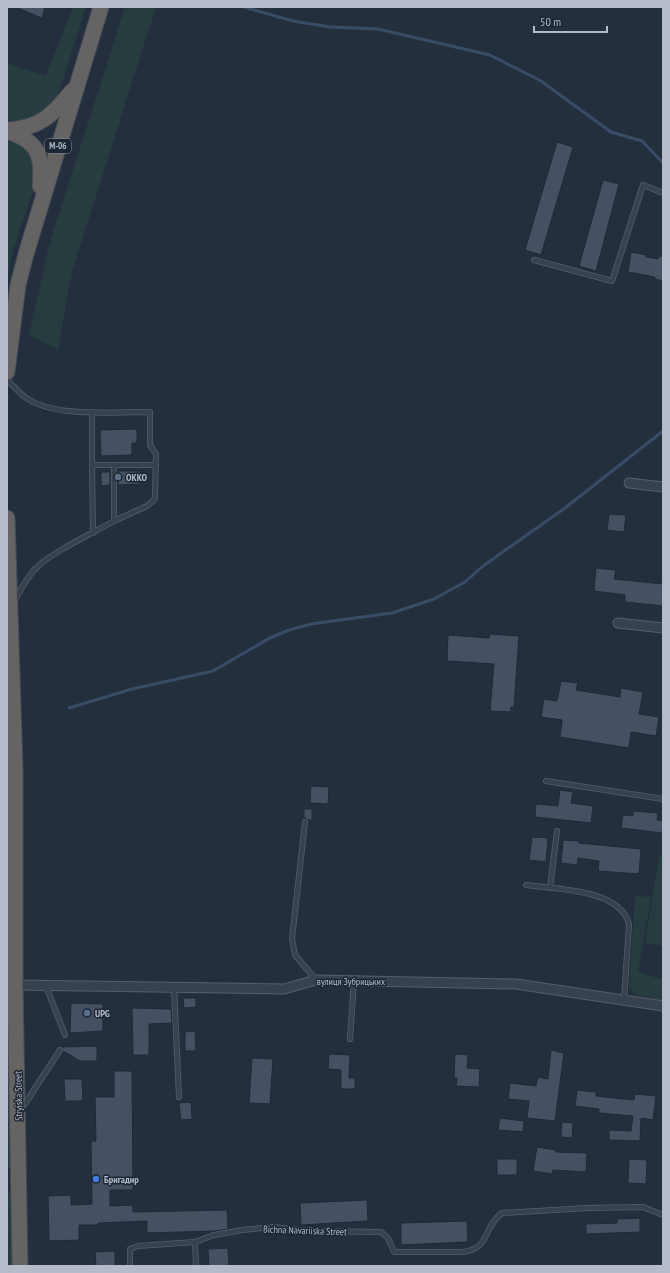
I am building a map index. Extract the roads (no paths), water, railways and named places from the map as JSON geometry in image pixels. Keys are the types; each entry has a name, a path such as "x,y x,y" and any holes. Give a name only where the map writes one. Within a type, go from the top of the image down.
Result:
{"highway":[{"name":"М-06","path":"7,372 18,285 39,207 101,7"},
{"path":"7,130 27,127 45,120 56,111 77,86"},
{"path":"7,130 27,139 34,146 39,157 41,171 39,207"},
{"name":"Stryiska Street","path":"7,518 15,768 15,984 20,1266"}],"street":[{"path":"629,483 663,487"},
{"path":"618,623 663,628"},
{"name":"вулиця Зубрицьких","path":"15,984 46,986 284,989 316,980 516,984 663,1006"}],"lane":[{"path":"534,260 612,281 643,185 663,193"},
{"path":"7,380 26,398 42,405 92,413 150,412 150,445 156,454 155,499 147,506 114,521 36,568 25,581 10,609"},
{"path":"92,413 93,533"},
{"path":"92,465 156,464"},
{"path":"114,465 114,521"},
{"path":"546,781 663,799"},
{"path":"305,822 292,939 295,955 316,980"},
{"path":"550,888 557,831"},
{"path":"526,885 586,892 619,906 627,915 630,924 624,1000"},
{"path":"350,1039 354,980"},
{"path":"46,986 65,1036"},
{"path":"174,988 179,1097"},
{"path":"18,1115 60,1050"},
{"name":"Bichna Navariiska Street","path":"130,1266 130,1249 138,1246 195,1242 214,1235 242,1230 280,1227 317,1232 381,1232 388,1238 391,1250 398,1253 463,1252 480,1247 489,1226 494,1219 502,1213 587,1208 643,1207 663,1216"},
{"path":"195,1242 196,1266"}],"waterway":[{"path":"244,7 293,21 330,27 378,29 490,55 541,81 611,132 642,141 663,163"},
{"path":"69,708 132,689 213,671 270,638 289,630 311,624 392,613 434,599 465,582 483,566 565,508 663,431"}],"place":[{"name":"OKKO","path":"118,477"},
{"name":"UPG","path":"87,1013"},
{"name":"Бригадир","path":"96,1179"}]}
